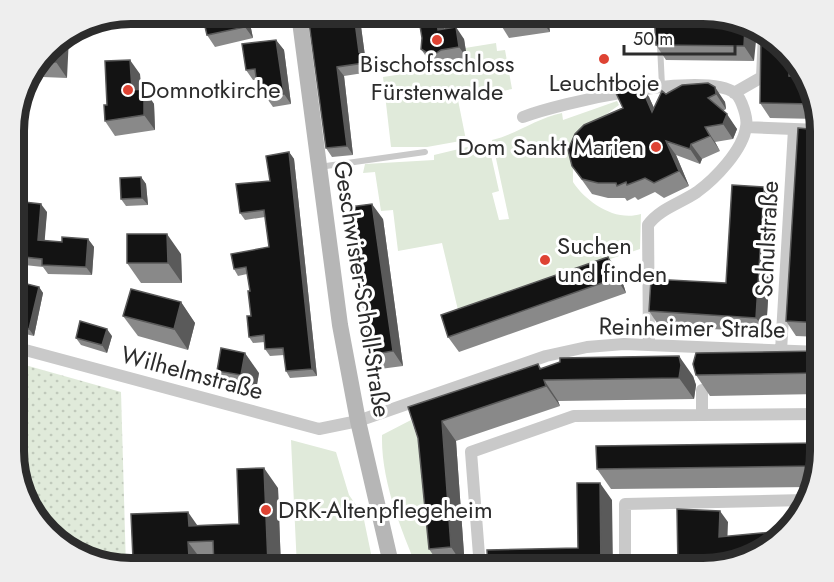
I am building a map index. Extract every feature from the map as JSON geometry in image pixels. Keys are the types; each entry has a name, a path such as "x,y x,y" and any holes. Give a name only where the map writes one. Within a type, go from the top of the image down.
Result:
{"street":[{"name":"Geschwister-Scholl-Straße","path":"300,24 340,325 358,421 390,558"},
{"path":"735,93 762,77 764,43"},
{"path":"523,117 543,110 662,86 709,86 735,93 740,100 746,127 735,151 719,174 697,192 653,217 648,225 649,344"},
{"path":"746,127 810,130"},
{"name":"Schulstraße","path":"781,351 794,129"},
{"name":"Reinheimer Straße","path":"358,421 546,356 587,347 649,344 701,353 810,352"},
{"name":"Wilhelmstraße","path":"24,349 319,429 358,421"},
{"path":"702,390 702,414"},
{"path":"479,558 471,452 574,416 810,414"},
{"path":"626,558 625,504 798,500"}],"lane":[{"path":"660,34 662,86"},
{"path":"318,167 426,152"}],"green space":[{"path":"496,43 497,51 505,50 512,89 458,100 466,140 427,147 391,147 383,77 449,67 449,62 467,59 465,48"},
{"path":"617,101 619,105 590,128 578,144 573,167 573,182 585,197 611,213 631,216 641,214 640,249 458,310 442,243 398,251 393,210 381,211 375,172 363,173 365,164 434,160 434,155 488,142 499,191 492,193 499,220 509,219 492,140 553,115 562,113 563,120"},
{"path":"25,365 121,392 126,558 103,554 77,544 55,527 35,498 24,458"},
{"path":"411,420 422,452 433,558 413,558 388,486 382,435"},
{"path":"291,440 336,452 349,495 363,515 372,558 297,558"}],"building":[{"path":"204,24 245,24 245,27 207,35"},
{"path":"309,24 355,24 359,52 362,51 364,63 337,67 347,146 326,148"},
{"path":"420,24 437,24 438,30 456,27 459,47 441,50 432,56 421,49"},
{"path":"655,24 710,24 745,33 744,46 656,45"},
{"path":"276,40 284,94 266,97 264,84 257,85 255,69 246,70 242,44"},
{"path":"761,41 779,55 788,66 789,76 796,77 806,104 760,103"},
{"path":"56,55 56,62 50,61"},
{"path":"130,60 132,90 144,89 144,115 105,121 104,105 107,105 105,61"},
{"name":"Dom Sankt Marien","path":"639,82 652,112 662,91 666,94 682,85 708,83 715,87 716,94 708,98 727,114 723,124 705,127 710,136 691,144 690,149 666,141 679,171 654,183 645,178 617,186 616,183 598,183 582,179 572,166 568,150 575,134 584,125 623,108 615,91"},
{"path":"798,128 810,129 810,322 786,321"},
{"path":"289,152 312,369 286,371 283,348 265,349 264,335 249,337 247,316 251,316 248,291 250,291 246,267 234,269 231,254 269,247 264,210 240,213 236,184 270,181 266,156"},
{"path":"141,177 142,198 121,199 120,178"},
{"path":"732,185 764,187 756,318 649,311 651,279 726,283"},
{"path":"24,202 41,204 38,240 62,242 62,237 88,239 86,267 42,265 42,259 24,257"},
{"path":"372,204 393,351 370,355 350,207"},
{"path":"127,234 167,234 168,263 127,263"},
{"path":"608,257 616,278 448,337 441,315"},
{"path":"24,283 39,287 29,329 24,328"},
{"path":"131,289 181,302 174,329 123,316"},
{"path":"80,321 107,329 102,345 76,338"},
{"path":"221,348 245,353 241,375 217,371"},
{"path":"810,351 810,373 696,375 693,364 696,353"},
{"path":"679,356 681,365 679,378 544,380 546,386 442,421 451,547 429,549 418,438 408,407 538,364 540,369 560,362 560,358"},
{"path":"810,443 810,458 809,466 597,469 596,446"},
{"path":"264,468 268,558 214,558 213,541 188,542 189,557 133,558 131,514 188,512 189,526 239,524 237,469"},
{"path":"577,483 600,483 601,558 487,558 487,550 578,548"},
{"path":"677,509 720,511 719,537 773,532 750,547 724,556 678,558"}],"place":[{"name":"Bischofsschloss Fürstenwalde","path":"437,40"},
{"name":"Leuchtboje","path":"604,59"},
{"name":"Domnotkirche","path":"128,90"},
{"name":"Dom Sankt Marien","path":"656,147"},
{"name":"Suchen und finden","path":"545,260"},
{"name":"DRK-Altenpflegeheim","path":"266,510"}]}
